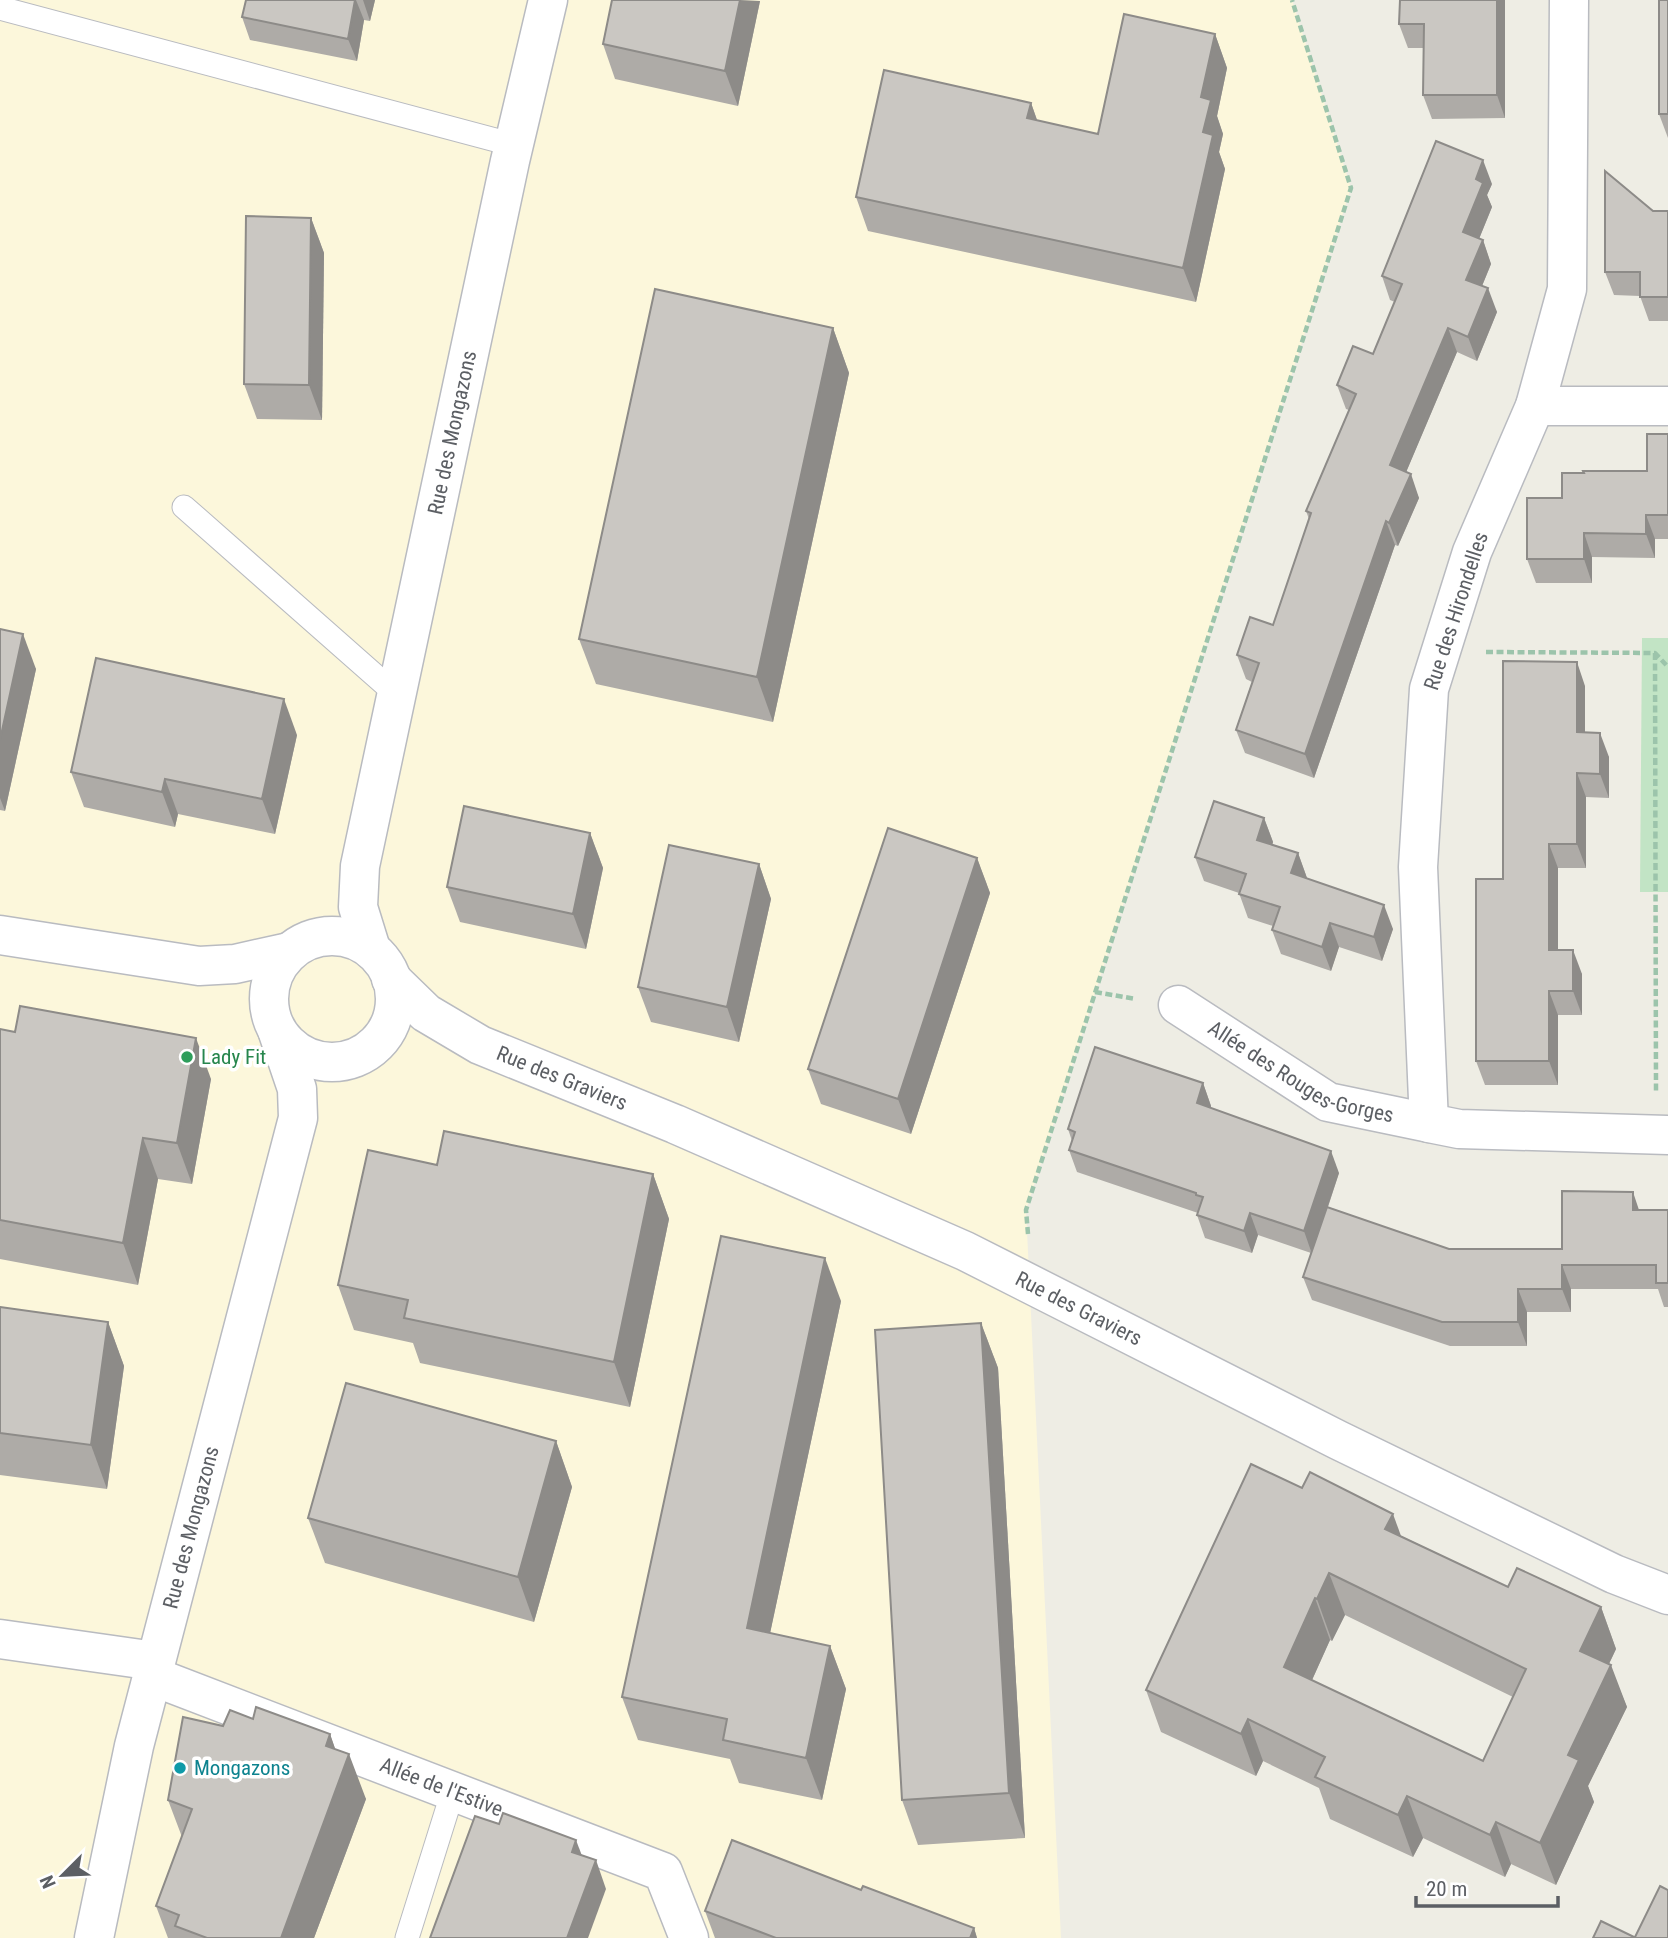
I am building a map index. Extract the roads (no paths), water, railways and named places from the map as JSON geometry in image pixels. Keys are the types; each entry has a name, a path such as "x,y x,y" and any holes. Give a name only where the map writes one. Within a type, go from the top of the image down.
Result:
{"street":[{"name":"Rue des Mongazons","path":"381,964 358,907 360,866 514,145 548,0"},
{"name":"Rue des Hirondelles","path":"1429,1123 1418,867 1429,689 1472,552 1535,406 1567,289 1570,0"},
{"path":"1535,406 1668,405"},
{"name":"Rue des Mongazons","path":"298,946 326,921 343,898 360,866"},
{"path":"0,935 199,966 235,964 329,936 351,938 381,964 394,986 395,1008 388,1029 366,1052 335,1063 313,1060 293,1050 248,992 229,978 199,966"},
{"path":"274,1023 269,991 272,980 276,970 298,946"},
{"name":"Rue des Graviers","path":"381,964 426,1013 480,1045 676,1124 965,1251 1338,1440 1614,1574 1668,1595"},
{"name":"Allée des Rouges-Gorges","path":"1178,1005 1328,1102 1429,1123"},
{"name":"Rue des Mongazons","path":"94,1938 134,1746 298,1118 297,1089 274,1023"},
{"name":"Rue des Graviers","path":"366,1052 420,1038 444,1037 480,1045"},
{"name":"Rue des Mongazons","path":"298,1118 315,1091 341,1068 366,1052"},
{"path":"1429,1123 1459,1129 1662,1135"},
{"name":"Allée de l'Estive","path":"0,1639 154,1668 453,1791 663,1871 689,1938"}],"lane":[{"path":"0,8 514,145"},
{"path":"184,507 396,694"},
{"path":"407,1938 453,1791"}],"place":[{"name":"Lady Fit","path":"187,1057"},
{"name":"Mongazons","path":"180,1768"}]}
